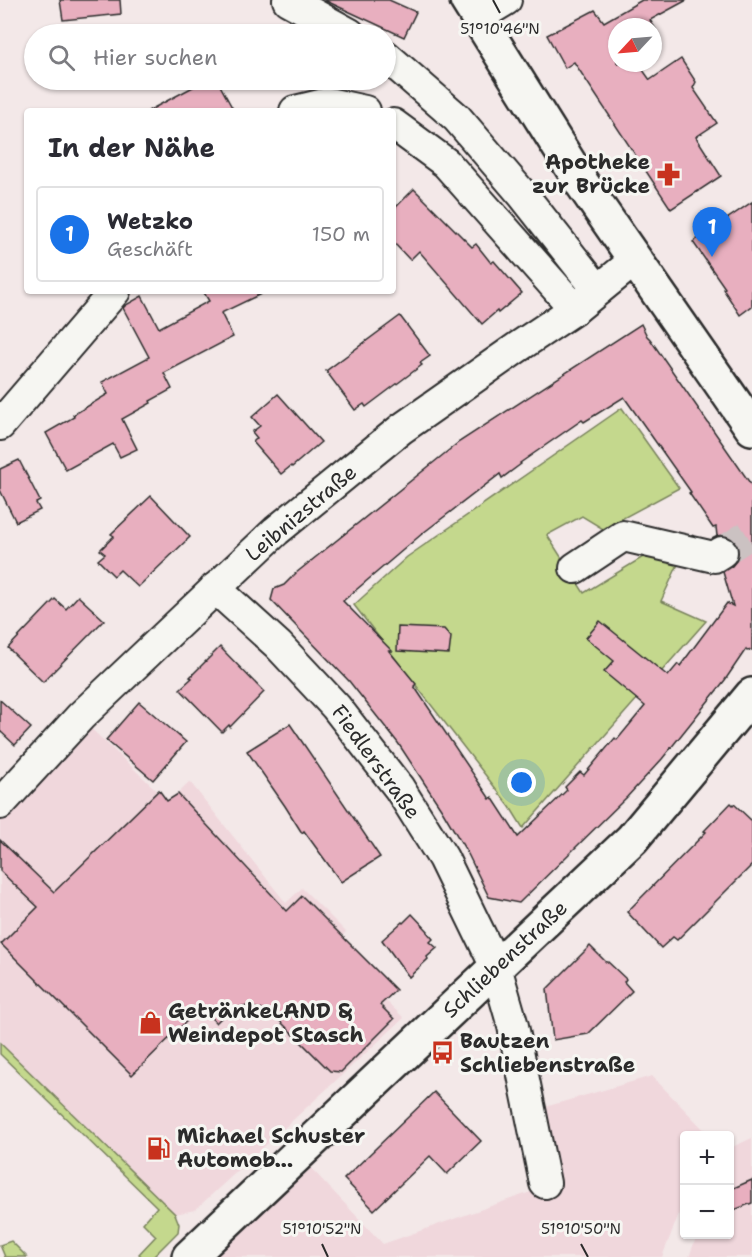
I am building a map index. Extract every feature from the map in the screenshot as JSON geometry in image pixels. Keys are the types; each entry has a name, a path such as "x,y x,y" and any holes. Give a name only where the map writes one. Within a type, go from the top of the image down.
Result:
{"main road":[{"path":"472,8 581,182 752,428"},
{"name":"Schliebenstraße","path":"189,1257 632,839 752,695"}],"street":[{"path":"288,0 332,24"},
{"path":"472,8 506,0"},
{"path":"396,65 457,118 598,290"},
{"path":"307,108 328,103 351,108"},
{"path":"396,125 446,163 574,309"},
{"name":"Leibnizstraße","path":"0,804 81,716 276,531 401,429 574,309 635,260"},
{"path":"0,425 112,294"},
{"path":"575,568 623,536 714,558 722,552"},
{"name":"Fiedlerstraße","path":"215,588 278,645 336,707 399,788 443,858 496,967 513,1026 545,1183"}],"shaded area":[{"path":"83,721 169,802 190,782 286,903 302,888 346,932 330,948 404,1018 195,1210 175,1214 0,1043 0,814"},
{"path":"652,1076 705,1131 680,1131 680,1211 662,1257 215,1257 311,1168 383,1244 559,1182 545,1107"},
{"path":"752,1138 752,1257 689,1257 696,1239 734,1239 734,1146"}],"green space":[{"path":"622,408 679,488 603,529 582,516 547,535 584,593 643,557 679,562 661,601 706,621 523,828 510,807 354,605 407,557"},
{"path":"0,1043 175,1214 179,1224 178,1232 153,1257 142,1257 139,1254 156,1236 143,1223 157,1207 0,1054"},
{"path":"11,1241 27,1257 5,1257 0,1245"}],"building":[{"path":"60,0 120,0 121,14 63,20"},
{"path":"324,0 389,0 416,12 404,37 396,33 396,24 376,24"},
{"path":"642,0 687,0 654,18 611,18"},
{"path":"595,10 604,22 608,20 608,72 644,72 650,80 681,59 696,82 693,88 717,123 696,137 721,176 671,209 574,62 565,68 547,35"},
{"path":"187,90 222,90 232,108 154,108"},
{"path":"414,189 472,247 476,244 491,263 494,261 522,293 482,324 419,251 410,260 396,245 396,207"},
{"path":"752,202 752,306 740,315 723,289 725,288 693,242"},
{"path":"205,294 261,294 221,313 233,337 164,373 172,389 122,419 137,449 120,457 113,444 66,470 46,433 108,394 102,382 149,357 123,308 142,296 159,328 209,301"},
{"path":"400,316 430,356 420,363 422,365 366,407 364,404 355,410 326,371"},
{"path":"641,324 647,336 752,486 752,650 747,651 746,649 725,680 662,759 627,797 519,903 489,897 468,854 442,810 398,743 349,681 271,600 274,589 284,585 459,442","holes":["624,397 691,492 689,493 713,528 716,527 717,536 730,537 737,543 739,552 737,560 723,572 733,606 727,603 680,666 678,664 668,676 600,621 586,638 614,661 604,672 645,706 584,775 580,772 565,787 567,790 518,837 414,686 416,684 389,651 392,651 343,601 423,533 500,474 502,478 582,420 584,422"]},
{"path":"278,394 321,442 281,474 253,442 257,438 252,432 260,426 252,417"},
{"path":"19,460 40,501 36,503 40,510 16,522 0,490 0,469"},
{"path":"151,496 190,537 138,587 120,570 114,576 98,560 105,554 100,550 114,536 111,534"},
{"path":"78,596 104,620 43,682 8,648 55,599 66,609"},
{"path":"398,627 444,629 451,637 449,654 397,651"},
{"path":"220,647 264,692 230,727 229,725 222,732 180,689"},
{"path":"0,700 31,728 15,745 0,731"},
{"path":"139,702 186,742 153,780 106,740"},
{"path":"290,724 380,857 341,882 304,831 302,833 247,751"},
{"path":"159,790 167,801 178,794 287,911 302,896 396,990 380,1005 394,1019 341,1072 330,1071 268,1011 243,1006 228,1011 216,1023 201,1007 132,1075 1,944 38,907 0,871 0,840 54,892"},
{"path":"731,803 752,821 752,865 677,940 673,937 661,948 627,912 706,832 704,831"},
{"path":"412,914 428,931 433,939 430,942 437,948 409,977 382,940"},
{"path":"590,946 626,979 624,982 632,991 588,1034 553,1040 547,989"},
{"path":"434,1092 481,1141 447,1174 430,1156 374,1210 344,1179"},
{"path":"752,1180 752,1203 734,1210 734,1188"}],"tunnel":[{"path":"722,552 752,533"}],"place":[{"name":"Apotheke zur Brücke","path":"668,174"},
{"name":"Wetzko","path":"712,257"},
{"name":"GetränkeLAND & Weindepot Stasch","path":"150,1023"},
{"name":"Bautzen Schliebenstraße","path":"442,1053"},
{"name":"Michael Schuster Automob...","path":"159,1148"}]}
